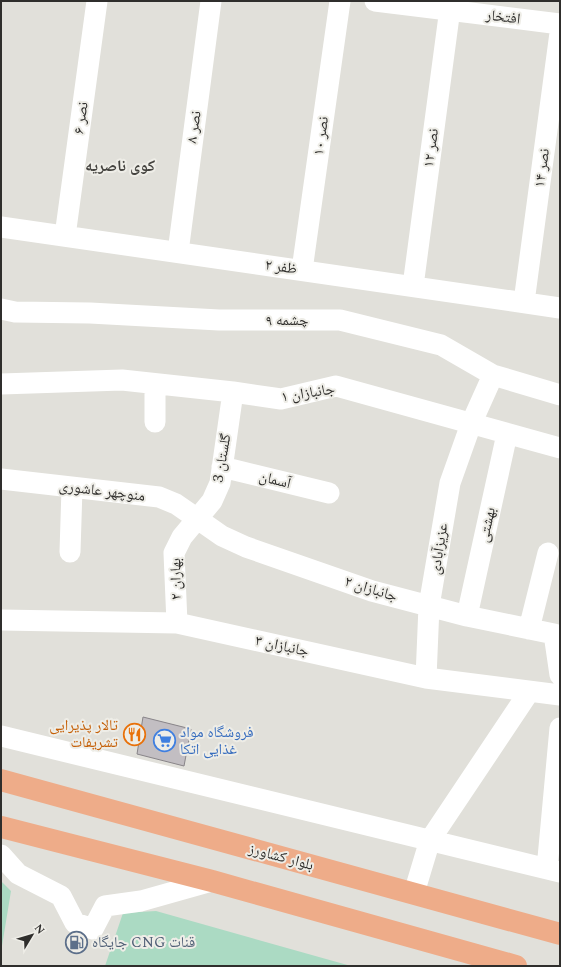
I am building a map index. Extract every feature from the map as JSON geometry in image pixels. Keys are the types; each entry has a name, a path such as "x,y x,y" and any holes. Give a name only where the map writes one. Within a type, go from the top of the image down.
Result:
{"main road":[{"name":"بلوار کشاورز","path":"1,780 560,934"},
{"path":"1,827 212,882 511,965"}],"street":[{"name":"نصر ۶","path":"65,236 97,1"},
{"name":"نصر ۸","path":"178,252 211,1"},
{"name":"نصر ۱۰","path":"302,270 340,1"},
{"name":"افتخار","path":"375,1 450,6 560,24"},
{"name":"نصر ۱۲","path":"413,286 450,6"},
{"name":"نصر ۱۴","path":"524,302 560,33"},
{"name":"ظفر ۲","path":"1,227 560,308"},
{"name":"چشمه ۹","path":"1,309 15,312 90,313 219,320 340,320 442,345 493,375 560,395"},
{"name":"عزیزآبادی","path":"426,678 430,606 450,483 471,424 493,375"},
{"name":"جانبازان ۱","path":"1,384 122,380 233,392 281,399 336,386 560,448"},
{"path":"155,384 155,422"},
{"name":"گلستان 3","path":"197,519 212,501 220,483 233,392"},
{"name":"بهشتی","path":"467,616 507,434"},
{"name":"آسمان","path":"222,467 329,493"},
{"name":"منوچهر عاشوری","path":"1,479 159,498 176,504 197,519"},
{"path":"70,552 72,488"},
{"name":"جانبازان ۲","path":"197,519 222,536 246,547 372,591 467,616 554,634 560,675"},
{"name":"بهاران ۲","path":"177,623 174,553 182,537 197,519"},
{"path":"529,629 548,553"},
{"name":"جانبازان ۳","path":"1,620 177,623 426,678 560,695"},
{"path":"414,893 430,840 529,692"},
{"path":"1,736 554,870 560,728"},
{"path":"1,856 18,874 61,896 75,923 92,929 104,906 141,901 212,882"}],"green space":[{"path":"1,881 11,891 1,952"},
{"path":"156,911 351,966 105,966 123,913"}],"building":[{"name":"فروشگاه مواد غذایی اتکا","path":"143,717 191,729 184,766 137,754"}],"place":[{"name":"تالار پذیرایی تشریفات","path":"134,734"},
{"name":"فروشگاه مواد غذایی اتکا","path":"164,741"},
{"name":"جایگاه CNG قنات","path":"76,942"}],"district":[{"name":"کوی ناصریه","path":"120,166"}]}
